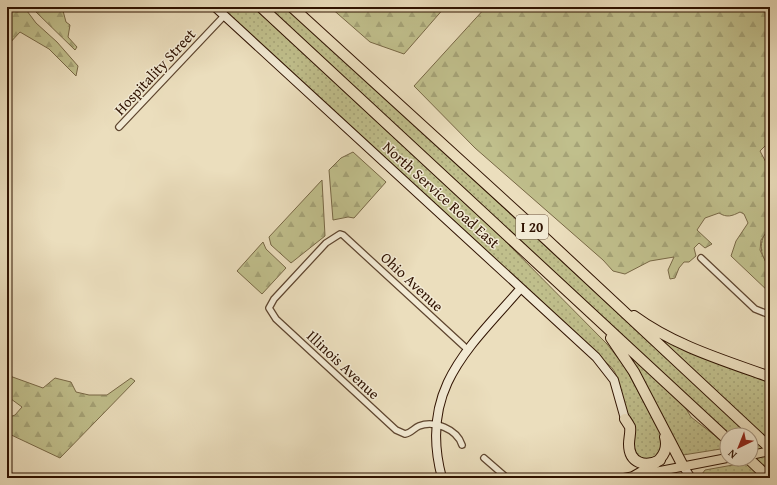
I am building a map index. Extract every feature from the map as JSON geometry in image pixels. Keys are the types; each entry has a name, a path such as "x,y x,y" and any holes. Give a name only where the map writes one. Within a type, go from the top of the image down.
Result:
{"highway":[{"name":"I 20","path":"261,7 719,432"},
{"name":"I 20","path":"292,7 531,225 770,450"},
{"path":"550,275 620,350 634,372 683,466"},
{"path":"608,299 660,333 686,346 770,377"},
{"path":"625,419 630,426 629,444 633,458 646,465 660,460"},
{"path":"635,476 660,460 666,451 667,445 662,426"},
{"path":"757,467 769,478"}],"main road":[{"path":"759,452 770,450"},
{"path":"624,478 719,460"}],"street":[{"name":"North Service Road East","path":"215,7 603,364 614,380 625,419"},
{"name":"Hospitality Street","path":"119,127 224,16"},
{"name":"Ohio Avenue","path":"270,311 270,305 274,299 326,243 340,234 343,235 467,349"},
{"path":"701,258 755,309 770,315"},
{"path":"442,478 437,450 437,425 446,385 455,366 467,349 521,288"},
{"name":"Illinois Avenue","path":"270,311 276,319 389,424 403,434 408,434 419,426 437,425"},
{"path":"437,425 447,428 459,439 462,445"},
{"path":"484,458 506,478"},
{"path":"683,466 691,478"}],"green space":[{"path":"24,7 36,23 57,42 78,66 76,76 49,49 20,32 7,46 7,9 18,12"},
{"path":"35,7 62,7 66,22 70,25 68,37 77,47 75,50 36,12"},
{"path":"221,7 253,7 503,239 607,344 625,367 664,440 656,459 638,461 631,441 633,421 627,413 623,403 617,376 614,370"},
{"path":"267,7 287,7 740,427 721,427"},
{"path":"330,7 445,7 404,54 370,42"},
{"path":"486,7 770,7 770,141 760,151 770,170 770,227 761,240 760,250 770,271 770,293 731,256 736,241 748,223 744,214 740,212 730,216 725,216 719,213 705,218 697,230 712,244 705,248 699,243 694,248 696,256 689,262 684,262 679,268 675,278 670,279 668,270 674,257 650,261 625,274 613,271 603,260 475,148 414,86"},
{"path":"353,152 386,182 354,218 348,217 333,220 329,170 341,158"},
{"path":"322,180 325,236 291,263 271,245 269,237"},
{"path":"770,227 770,271 762,254 761,244"},
{"path":"263,242 266,249 286,268 262,294 237,271"},
{"path":"654,333 770,381 770,442 759,432 759,427 754,427"},
{"path":"628,353 683,404 691,417 719,439 719,449 683,455"},
{"path":"7,375 43,388 55,378 71,382 76,392 89,395 107,395 131,378 135,381 60,458 7,433 7,418 15,415 22,407 7,396"},
{"path":"759,444 770,454 770,472 759,462"},
{"path":"722,467 751,467 763,478 699,478 705,470"}]}
